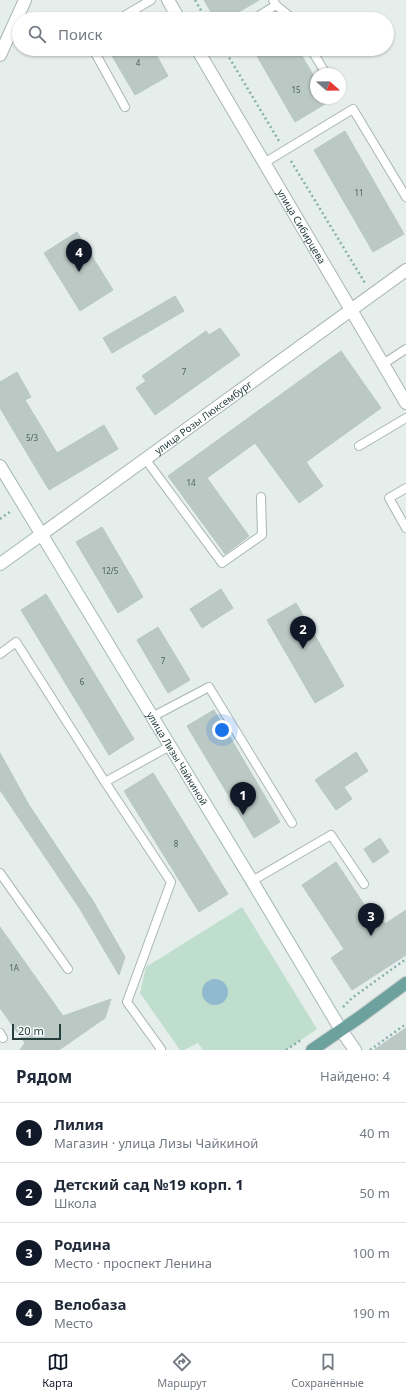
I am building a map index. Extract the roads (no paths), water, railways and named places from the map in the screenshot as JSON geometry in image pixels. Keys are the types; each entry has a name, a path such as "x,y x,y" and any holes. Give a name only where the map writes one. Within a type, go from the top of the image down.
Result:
{"main road":[{"path":"312,1050 406,982"}],"street":[{"path":"20,12 25,0"},
{"path":"168,0 175,12"},
{"path":"0,55 12,29"},
{"name":"улица Сибирцева","path":"204,56 264,163 406,403"},
{"name":"улица Розы Люксембург","path":"0,564 146,460 406,270"},
{"name":"улица Лизы Чайкиной","path":"0,466 341,1030 355,1050"}],"lane":[{"path":"131,12 151,0"},
{"path":"263,12 275,2 286,12"},
{"path":"97,56 125,107"},
{"path":"316,56 323,68"},
{"path":"264,163 353,109 406,197"},
{"path":"383,364 406,349"},
{"path":"359,446 406,418"},
{"path":"146,460 222,563 262,535 261,497"},
{"path":"406,488 389,498 406,528"},
{"path":"0,654 16,642 171,882 127,1002 160,1050"},
{"path":"152,717 209,687 292,823"},
{"path":"105,782 170,746"},
{"path":"252,881 331,835 364,884"},
{"path":"0,873 68,969"}],"water":[{"path":"215,979 224,983 228,992 224,1001 215,1005 206,1001 202,992 206,983"}],"place":[{"name":"Велобаза","path":"79,272"},
{"name":"Детский сад №19 корп. 1","path":"303,649"},
{"name":"Лилия","path":"243,815"},
{"name":"Родина","path":"371,936"}]}
